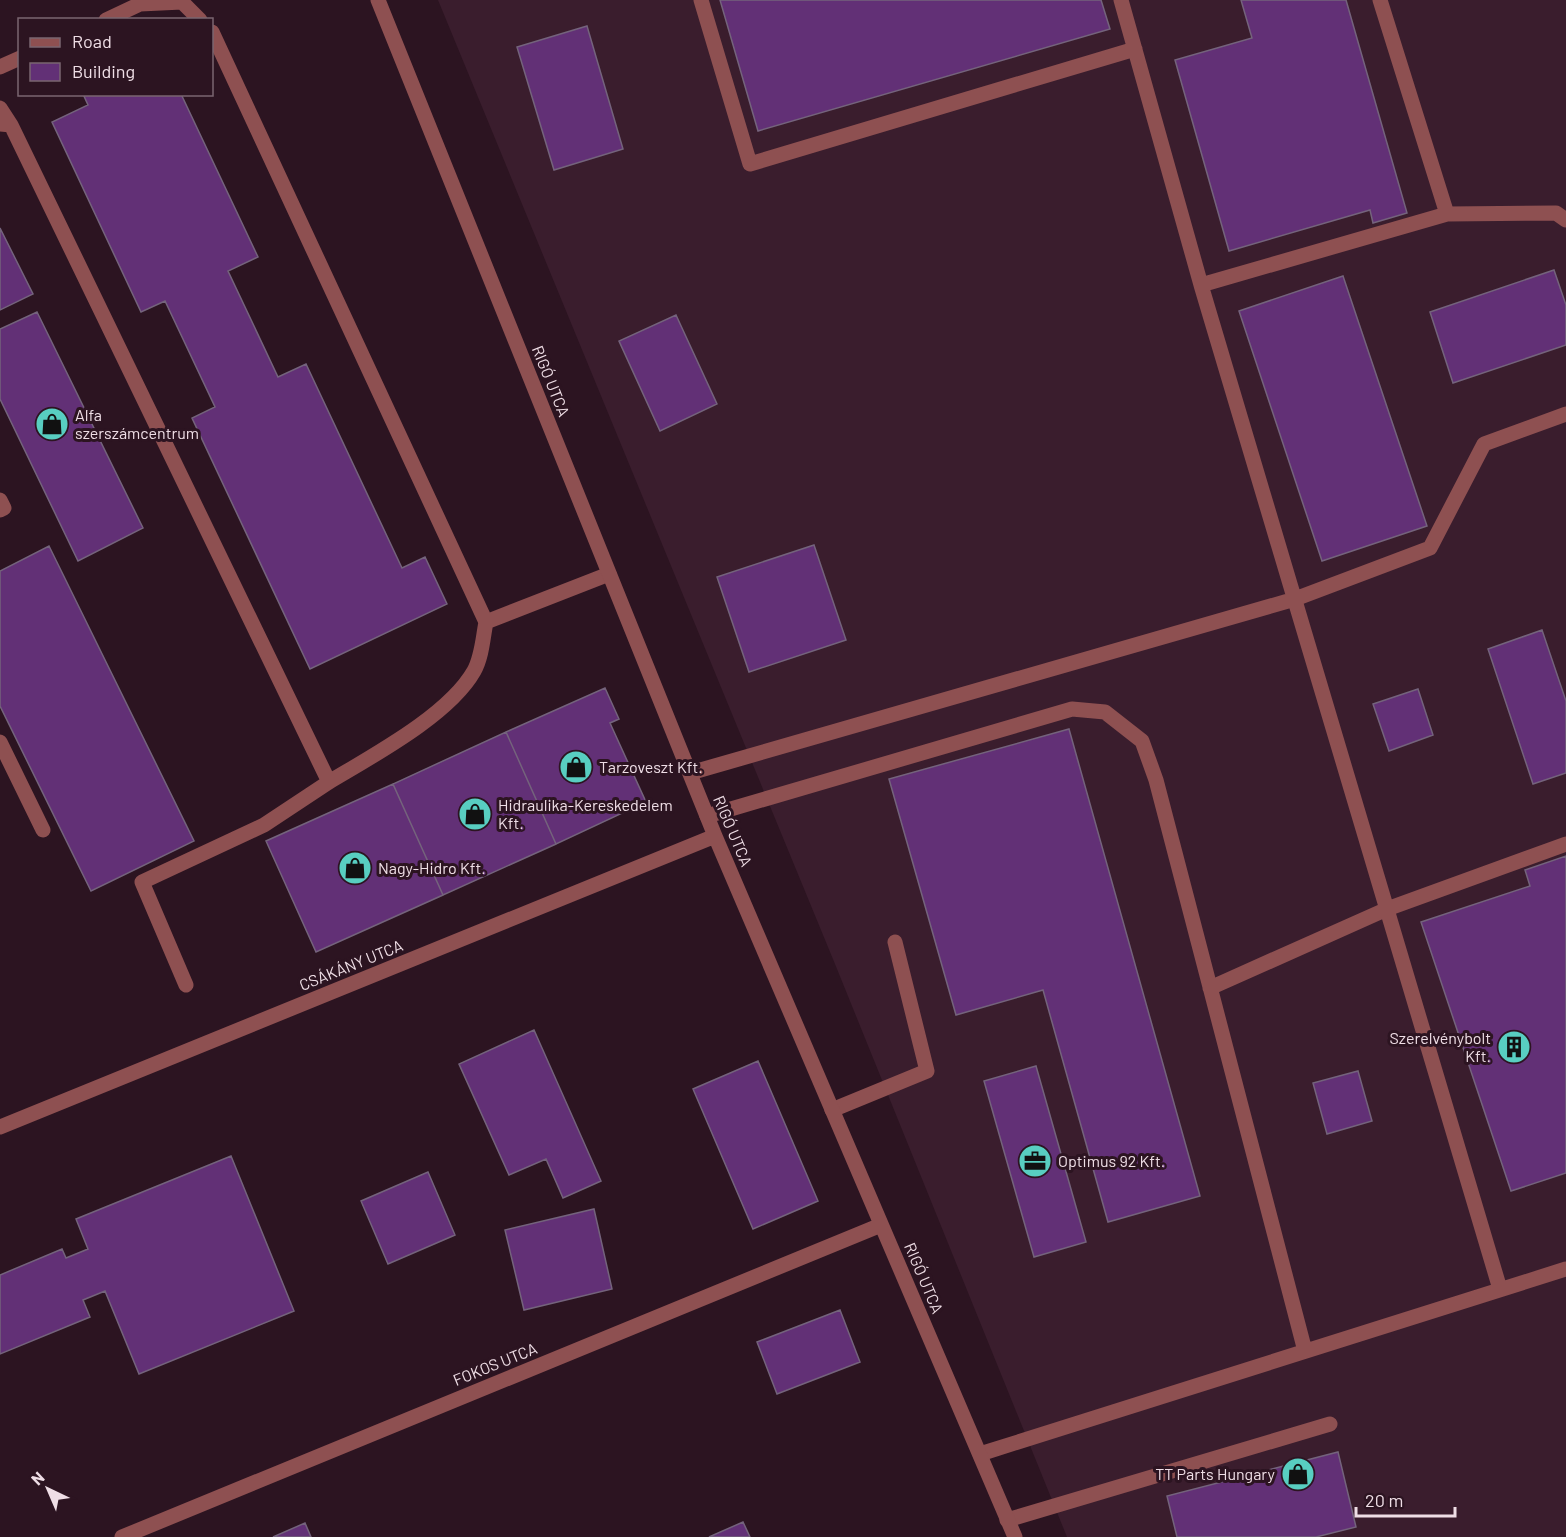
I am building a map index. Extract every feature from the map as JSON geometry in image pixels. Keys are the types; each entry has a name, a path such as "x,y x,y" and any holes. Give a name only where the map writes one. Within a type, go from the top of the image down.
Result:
{"street":[{"name":"RIGÓ UTCA","path":"378,0 715,837 1015,1537"},
{"path":"701,0 750,164 1134,49"},
{"path":"1121,0 1200,285 1500,1289"},
{"path":"1380,0 1447,214"},
{"path":"110,18 140,4 183,1 198,18"},
{"path":"186,985 142,882 264,825 381,751 454,699 475,669 486,622 213,34"},
{"path":"0,67 18,59"},
{"path":"0,108 329,782"},
{"path":"1200,285 1447,214 1556,213 1566,220"},
{"path":"690,773 1295,599 1430,548 1484,444 1566,414"},
{"path":"0,500 4,508 0,510"},
{"path":"486,622 609,574"},
{"path":"707,816 1072,709 1105,712 1142,741 1156,780 1305,1351"},
{"path":"0,742 43,830"},
{"name":"CSÁKÁNY UTCA","path":"0,1127 715,837"},
{"path":"1210,988 1387,909 1566,844"},
{"path":"832,1110 927,1071 895,942"},
{"name":"FOKOS UTCA","path":"122,1537 881,1225"},
{"path":"980,1454 1566,1269"},
{"path":"1008,1520 1330,1424"}],"shaded area":[{"path":"438,0 1566,0 1566,1537 1067,1537 835,964"}],"building":[{"path":"720,0 1101,0 1110,29 758,131"},
{"path":"1241,0 1346,0 1407,213 1373,223 1370,210 1229,251 1175,60 1252,38"},
{"path":"587,26 623,149 554,170 517,47"},
{"path":"84,96 182,96 258,257 228,271 278,377 306,364 402,568 425,557 447,604 310,669 192,418 215,407 165,301 141,312 52,122 88,105"},
{"path":"0,228 33,294 0,310"},
{"path":"1554,270 1566,305 1566,345 1453,383 1430,312"},
{"path":"1343,276 1427,526 1322,561 1239,311"},
{"name":"Alfa szerszámcentrum","path":"37,312 143,528 78,561 0,399 0,329"},
{"path":"676,315 717,404 660,431 619,341"},
{"path":"814,545 846,640 749,672 717,577"},
{"path":"49,546 194,841 91,891 0,706 0,571"},
{"path":"1542,630 1566,701 1566,773 1533,784 1488,649"},
{"name":"Tarzoveszt Kft.","path":"605,688 619,719 610,723 646,802 556,844 506,732"},
{"path":"1418,689 1433,735 1389,751 1373,704"},
{"path":"1069,729 1200,1196 1108,1222 1043,990 956,1015 889,779"},
{"name":"Hidraulika-Kereskedelem Kft.","path":"506,732 556,844 443,895 393,784"},
{"name":"Nagy-Hidro Kft.","path":"393,784 443,895 316,952 266,841"},
{"name":"Szerelvénybolt Kft.","path":"1566,856 1566,1173 1511,1191 1421,922 1530,886 1525,870"},
{"path":"534,1030 601,1181 563,1198 546,1159 509,1175 459,1064"},
{"path":"758,1061 818,1201 753,1229 693,1089"},
{"name":"Optimus 92 Kft.","path":"1036,1066 1086,1242 1034,1257 984,1081"},
{"path":"1358,1071 1372,1121 1327,1134 1313,1083"},
{"path":"231,1156 294,1311 139,1374 105,1291 83,1300 90,1317 0,1354 0,1275 62,1249 66,1258 88,1249 76,1219"},
{"path":"428,1172 455,1235 388,1264 361,1201"},
{"path":"594,1209 612,1289 524,1310 505,1230"},
{"path":"840,1310 860,1362 777,1394 757,1342"},
{"name":"TT Parts Hungary","path":"1338,1452 1356,1527 1316,1537 1177,1537 1167,1496"},
{"path":"743,1522 750,1537 709,1537"},
{"path":"305,1523 311,1537 273,1537"}],"place":[{"name":"Alfa szerszámcentrum","path":"52,424"},
{"name":"Tarzoveszt Kft.","path":"576,767"},
{"name":"Hidraulika-Kereskedelem Kft.","path":"475,814"},
{"name":"Nagy-Hidro Kft.","path":"355,868"},
{"name":"Szerelvénybolt Kft.","path":"1514,1047"},
{"name":"Optimus 92 Kft.","path":"1035,1161"},
{"name":"TT Parts Hungary","path":"1298,1474"}]}
